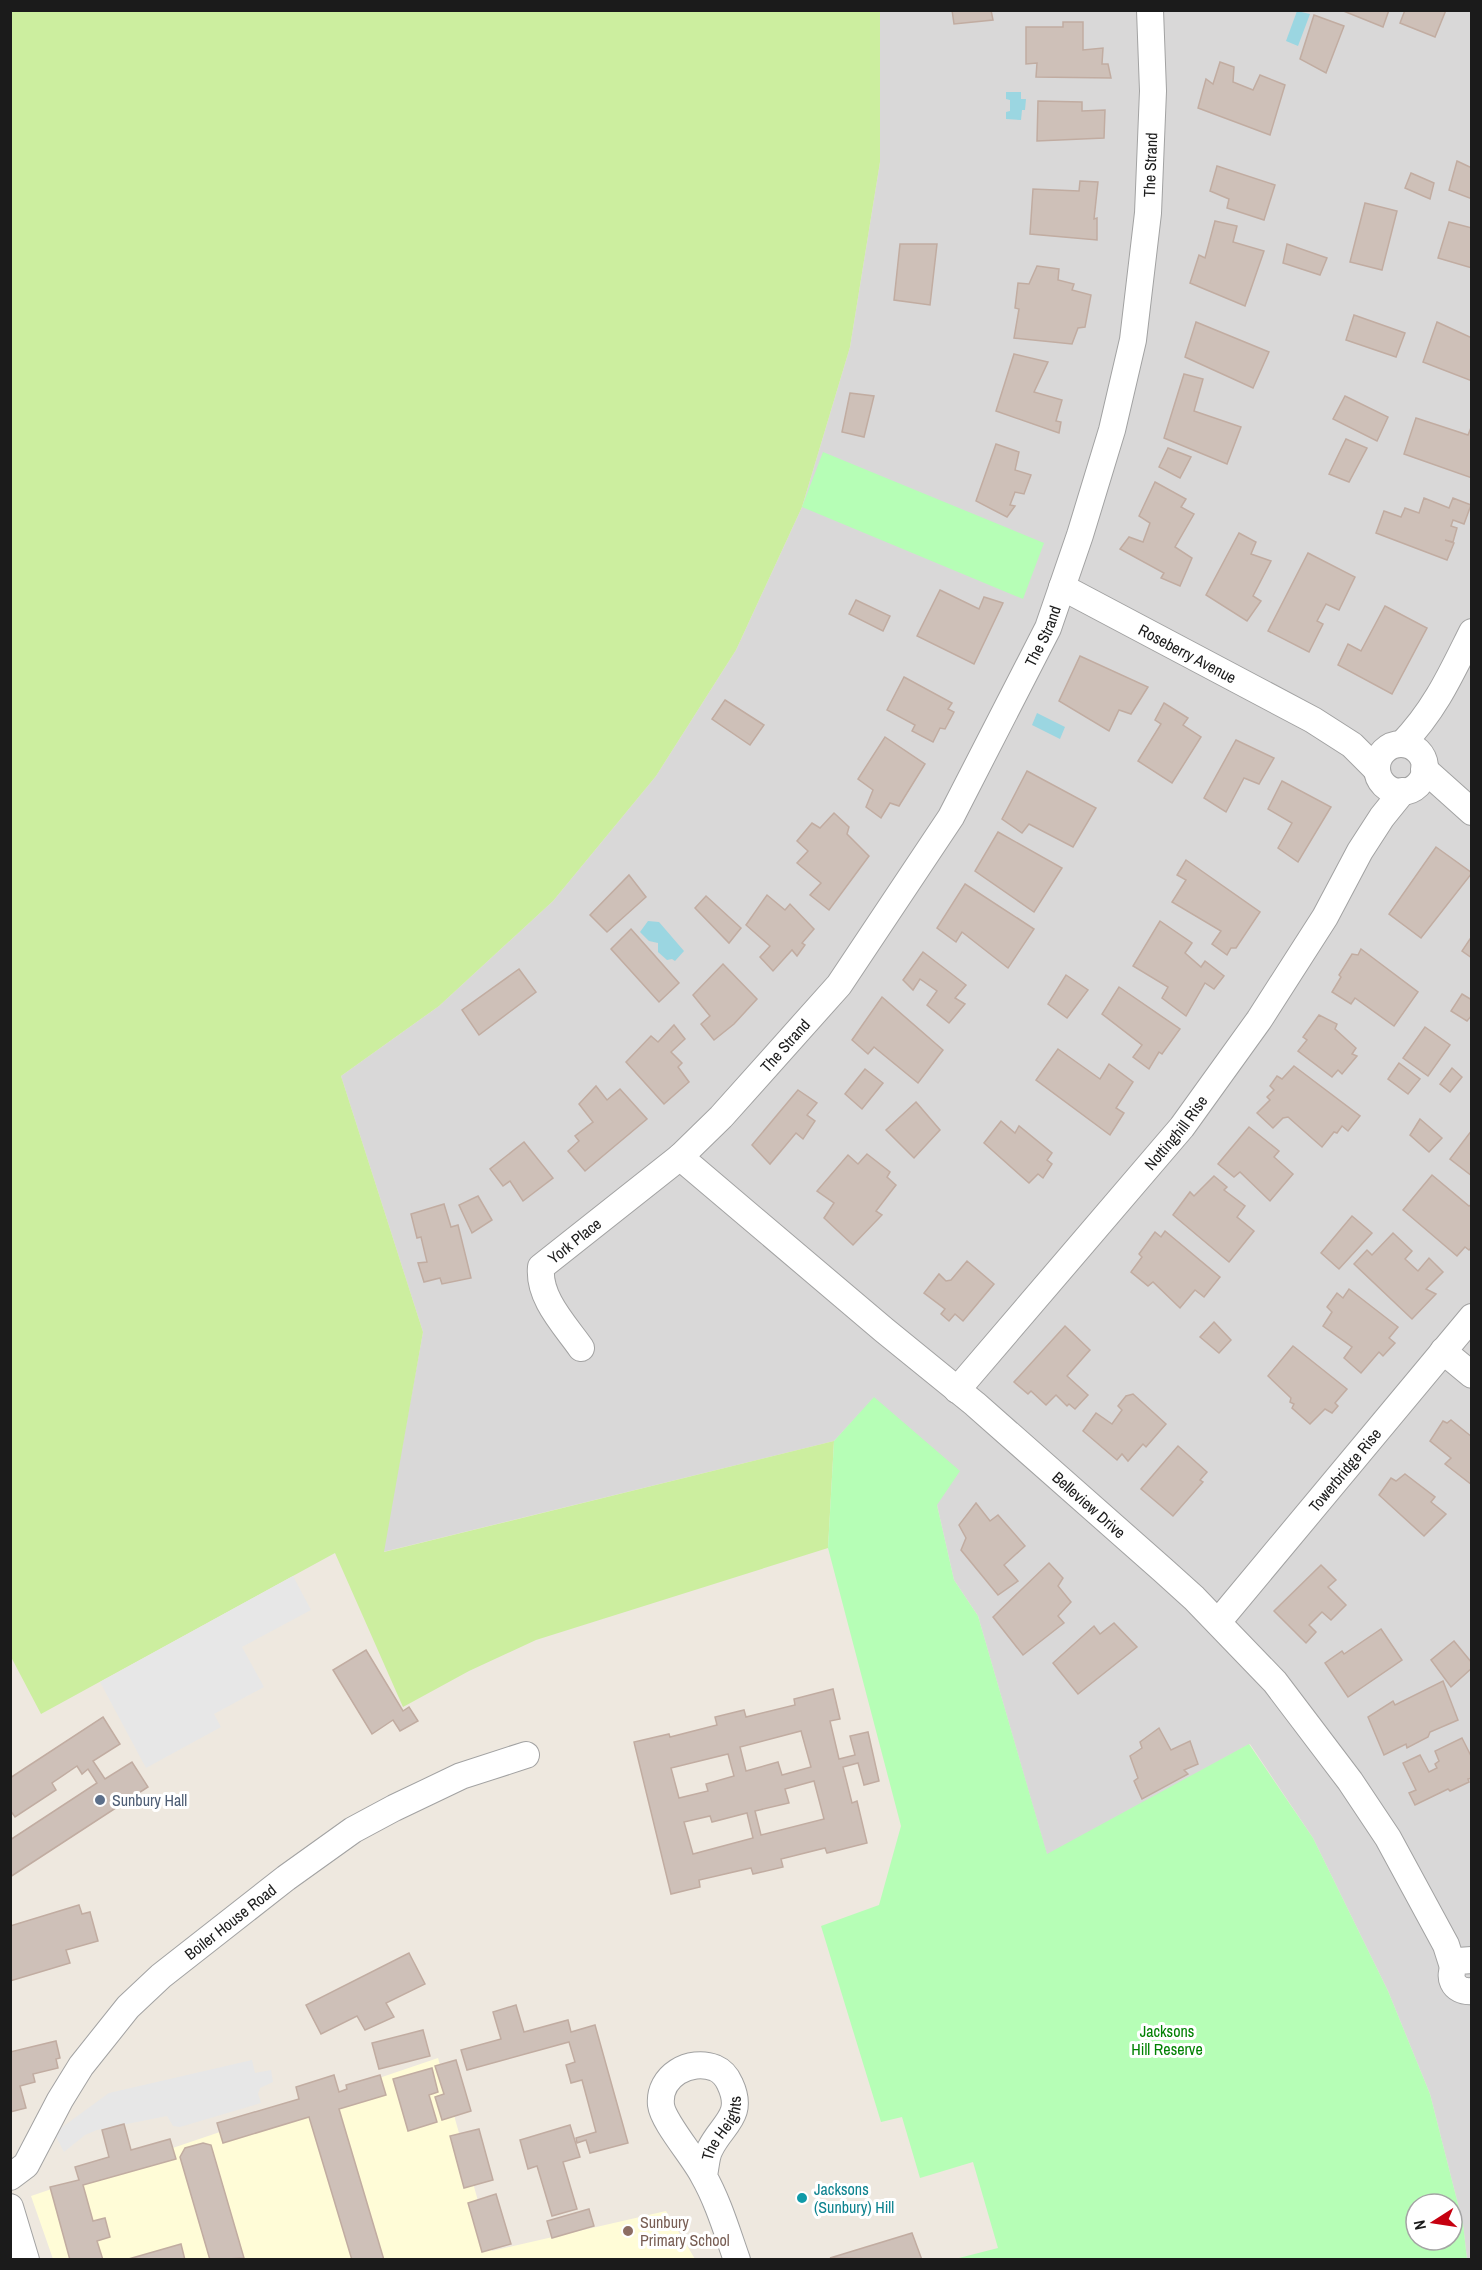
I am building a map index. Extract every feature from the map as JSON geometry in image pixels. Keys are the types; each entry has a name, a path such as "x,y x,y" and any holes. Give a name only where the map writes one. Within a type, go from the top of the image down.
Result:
{"street":[{"name":"The Strand","path":"680,1157 728,1109 839,985 951,817 1048,628 1112,430 1133,340 1148,213 1153,91 1150,10"},
{"name":"Roseberry Avenue","path":"1062,586 1313,720 1352,745 1378,774"},
{"name":"Nottinghill Rise","path":"1396,745 1415,730 1439,698 1472,632"},
{"name":"Nottinghill Rise","path":"957,1390 1182,1127 1259,1020 1325,916 1360,851 1382,817 1416,777 1439,698"},
{"name":"Roseberry Avenue","path":"1313,720 1358,738 1396,745"},
{"path":"1396,745 1415,748 1416,777 1396,791 1386,787 1378,774 1379,758 1396,745"},
{"name":"Nottinghill Rise","path":"1360,851 1375,813 1378,774"},
{"path":"1416,777 1470,810"},
{"name":"York Place","path":"581,1348 552,1307 540,1280 541,1268 680,1157"},
{"name":"Belleview Drive","path":"680,1157 957,1390 1163,1570 1218,1622 1275,1682 1350,1781 1388,1838 1430,1914 1464,1962 1450,1977 1456,1988 1468,1997"},
{"name":"Towerbridge Rise","path":"1218,1622 1472,1317"},
{"path":"1443,1350 1472,1375"},
{"name":"Boiler House Road","path":"10,2177 26,2165 60,2100 81,2066 128,2007 161,1976 286,1878 353,1830 402,1803 461,1776 526,1755"},
{"name":"The Heights","path":"704,2175 737,2259"},
{"path":"10,2207 26,2259"}],"shaded area":[{"path":"880,11 1471,11 1471,2259 1467,2259 1464,2233 1464,2192 1455,2192 1430,2094 1388,1991 1313,1838 1250,1744 1047,1855 978,1616 954,1580 937,1505 874,1398 834,1441 383,1552 423,1332 341,1076 439,1006 553,901 656,776 736,650 802,507 850,347 880,162"},
{"path":"293,1576 311,1610 242,1647 264,1687 214,1714 221,1727 146,1768 100,1682"},
{"path":"438,2058 492,2251 666,2211 695,2259 53,2259 31,2196"},
{"path":"252,2060 255,2073 271,2070 273,2082 260,2088 258,2094 261,2103 180,2127 173,2126 167,2116 97,2130 85,2135 64,2152 54,2133 109,2093"}],"green space":[{"path":"11,10 880,11 880,162 850,347 802,507 736,650 656,776 553,901 439,1006 341,1076 423,1332 384,1552 834,1441 828,1548 536,1640 469,1671 403,1707 335,1553 41,1714 10,1655"},
{"path":"823,452 1044,543 1023,599 802,507"},
{"name":"Jacksons Hill Reserve","path":"874,1397 960,1471 937,1505 954,1580 978,1616 1047,1854 1249,1744 1313,1838 1388,1991 1430,2094 1455,2192 1404,2192 1404,2252 1464,2252 1464,2233 1467,2259 955,2259 998,2248 973,2162 920,2178 902,2117 881,2122 821,1926 879,1905 901,1826 828,1548 834,1441"}],"water":[{"path":"1297,11 1310,14 1298,46 1286,41"},
{"path":"1006,92 1021,92 1021,99 1026,99 1021,120 1006,119 1006,112 1010,111 1010,100 1006,99"},
{"path":"1037,713 1065,727 1060,739 1032,725"},
{"path":"648,921 659,922 684,951 675,961 667,960 658,952 658,943 649,941 640,932"}],"building":[{"path":"952,10 991,10 993,20 954,24"},
{"path":"1341,10 1389,10 1383,27"},
{"path":"1405,10 1446,10 1435,37 1400,23"},
{"path":"1314,15 1344,26 1326,73 1300,59"},
{"path":"1063,22 1083,22 1083,50 1103,48 1102,64 1108,64 1111,78 1036,77 1037,63 1026,64 1026,27 1063,27"},
{"path":"1220,62 1234,67 1233,82 1253,90 1260,75 1285,85 1270,135 1198,108 1206,79 1213,84"},
{"path":"1038,101 1082,102 1082,111 1105,110 1104,138 1037,141"},
{"path":"1457,161 1472,168 1472,199 1449,190"},
{"path":"1217,166 1275,185 1264,220 1227,208 1229,199 1210,191"},
{"path":"1411,173 1434,183 1430,199 1405,188"},
{"path":"1080,181 1098,182 1094,219 1097,218 1097,240 1030,234 1033,189 1079,191"},
{"path":"1365,203 1397,211 1382,270 1350,262"},
{"path":"1215,221 1237,226 1233,242 1264,251 1245,306 1190,283 1199,255 1205,258"},
{"path":"1449,222 1472,228 1472,268 1438,258"},
{"path":"900,244 937,244 930,305 894,300"},
{"path":"1287,244 1327,258 1320,275 1283,263"},
{"path":"1037,266 1059,269 1058,280 1074,284 1072,290 1091,295 1085,327 1078,328 1072,344 1014,338 1019,309 1015,308 1018,283 1029,284"},
{"path":"1354,315 1405,333 1396,357 1346,340"},
{"path":"1196,322 1269,352 1253,388 1185,357"},
{"path":"1437,322 1472,338 1472,381 1423,362"},
{"path":"1014,354 1048,362 1034,392 1062,400 1056,421 1061,422 1059,433 996,411"},
{"path":"1184,374 1203,379 1194,411 1241,427 1227,464 1164,438"},
{"path":"850,393 874,396 864,437 842,432"},
{"path":"1345,396 1388,417 1377,441 1333,419"},
{"path":"1416,418 1468,435 1472,425 1472,478 1404,454"},
{"path":"1346,439 1367,448 1349,482 1329,474"},
{"path":"996,444 1019,452 1015,470 1031,475 1024,494 1015,492 1010,505 1015,506 1007,517 976,501"},
{"path":"1168,448 1191,457 1180,478 1159,467"},
{"path":"1155,482 1186,499 1181,507 1194,514 1175,547 1192,558 1180,586 1161,578 1164,573 1120,549 1129,537 1143,542 1150,523 1139,516"},
{"path":"1424,498 1449,508 1453,498 1471,505 1464,524 1453,520 1451,526 1457,528 1453,542 1445,540 1454,543 1447,560 1376,533 1384,511 1401,517 1405,508 1419,513"},
{"path":"1239,533 1256,542 1251,554 1271,561 1253,596 1261,601 1247,621 1206,595"},
{"path":"1308,553 1355,577 1339,610 1326,604 1317,621 1323,624 1309,652 1268,631"},
{"path":"940,590 979,609 984,597 1003,603 974,664 917,636"},
{"path":"856,600 890,616 883,631 849,614"},
{"path":"1385,606 1427,628 1392,694 1338,665 1348,644 1361,651"},
{"path":"1080,656 1148,687 1131,714 1119,710 1109,731 1059,701"},
{"path":"904,677 952,703 948,709 954,712 945,729 940,728 933,742 912,731 915,725 887,710"},
{"path":"725,700 764,725 750,745 712,719"},
{"path":"1164,703 1188,718 1183,725 1201,737 1172,783 1138,761 1161,724 1155,720"},
{"path":"885,737 925,764 899,806 890,803 881,818 866,807 873,790 858,779"},
{"path":"1236,740 1274,758 1259,784 1244,778 1226,812 1204,798"},
{"path":"1027,771 1096,808 1073,847 1029,824 1022,833 1002,819"},
{"path":"1282,781 1331,807 1298,862 1278,848 1292,823 1268,809"},
{"path":"834,813 849,827 847,834 869,856 829,910 810,895 821,883 797,863 808,851 797,841 812,823 820,828"},
{"path":"998,832 1062,868 1034,912 975,871"},
{"path":"1436,847 1472,873 1421,938 1389,914"},
{"path":"1186,860 1260,912 1236,948 1231,948 1227,955 1212,944 1221,931 1172,902 1186,880 1177,875"},
{"path":"629,875 646,897 607,932 590,915"},
{"path":"965,884 1034,929 1008,968 962,932 956,942 937,928"},
{"path":"767,895 785,910 790,904 814,929 802,943 805,945 797,956 792,950 773,971 760,957 770,946 746,925"},
{"path":"706,896 741,928 729,943 695,908"},
{"path":"1160,921 1192,943 1185,953 1201,967 1205,961 1224,976 1214,989 1205,983 1186,1016 1162,998 1168,987 1133,966"},
{"path":"631,929 679,983 659,1002 611,949"},
{"path":"1472,936 1472,958 1462,951"},
{"path":"1361,949 1418,992 1394,1026 1355,998 1351,1004 1332,992 1352,954 1358,955"},
{"path":"923,952 966,985 955,998 965,1004 949,1023 927,1005 937,991 920,979 913,990 903,980"},
{"path":"723,964 757,999 734,1024 714,1040 701,1024 710,1016 693,995"},
{"path":"519,969 536,992 479,1035 462,1010"},
{"path":"1066,975 1088,990 1067,1018 1048,1004"},
{"path":"1119,987 1180,1029 1162,1054 1159,1052 1149,1069 1133,1057 1142,1045 1102,1014"},
{"path":"1462,994 1472,1000 1472,1015 1467,1021 1451,1011"},
{"path":"882,997 943,1050 918,1083 874,1047 868,1054 852,1040"},
{"path":"1319,1015 1337,1024 1335,1029 1356,1048 1352,1054 1357,1056 1342,1074 1338,1070 1332,1077 1298,1051 1307,1040 1303,1037"},
{"path":"674,1025 685,1039 671,1052 682,1063 678,1067 689,1082 664,1104 626,1062 651,1036 658,1042"},
{"path":"1425,1027 1450,1045 1428,1076 1403,1058"},
{"path":"1058,1049 1100,1079 1109,1064 1133,1082 1116,1108 1124,1113 1110,1135 1036,1080"},
{"path":"1399,1063 1420,1079 1408,1094 1388,1079"},
{"path":"1294,1066 1360,1116 1348,1131 1342,1126 1337,1133 1334,1132 1322,1147 1288,1117 1283,1118 1273,1128 1257,1113 1270,1100 1267,1097 1274,1090 1270,1086 1277,1076 1282,1079"},
{"path":"1452,1068 1462,1077 1450,1092 1440,1084"},
{"path":"865,1069 883,1083 862,1109 845,1094"},
{"path":"596,1086 607,1100 620,1089 647,1119 585,1171 568,1151 579,1141 575,1136 593,1122 579,1104"},
{"path":"798,1090 817,1103 807,1115 815,1121 803,1139 796,1133 770,1164 752,1145"},
{"path":"916,1102 940,1130 914,1158 886,1130"},
{"path":"1420,1119 1442,1138 1429,1152 1410,1135"},
{"path":"1001,1121 1015,1133 1019,1126 1052,1153 1047,1160 1052,1164 1043,1178 1038,1174 1029,1183 984,1143"},
{"path":"1249,1127 1279,1151 1274,1157 1293,1174 1270,1201 1240,1172 1234,1177 1218,1164"},
{"path":"1472,1130 1472,1176 1450,1159"},
{"path":"524,1142 553,1178 523,1201 510,1181 503,1186 490,1169"},
{"path":"867,1154 890,1172 887,1177 896,1185 876,1211 882,1215 853,1245 824,1218 834,1203 817,1191 848,1155 858,1164"},
{"path":"1432,1175 1469,1206 1472,1204 1472,1247 1469,1250 1465,1247 1457,1256 1403,1210"},
{"path":"1214,1176 1227,1187 1224,1190 1245,1206 1237,1217 1254,1231 1229,1262 1173,1215 1190,1192 1194,1196"},
{"path":"478,1196 492,1220 472,1233 459,1205"},
{"path":"444,1204 451,1227 458,1225 471,1278 442,1284 440,1278 424,1282 418,1263 427,1262 421,1237 417,1238 411,1214"},
{"path":"1352,1216 1372,1233 1339,1269 1321,1253"},
{"path":"1165,1231 1220,1277 1204,1297 1195,1290 1180,1308 1153,1282 1148,1286 1131,1272 1142,1257 1139,1254 1155,1232 1161,1237"},
{"path":"1393,1233 1412,1251 1405,1259 1418,1271 1429,1258 1443,1272 1426,1289 1436,1294 1412,1319 1354,1264 1367,1250 1372,1255"},
{"path":"967,1261 994,1284 963,1321 955,1314 949,1321 941,1314 945,1309 924,1293 939,1274 946,1281 951,1280"},
{"path":"1349,1289 1398,1327 1389,1338 1395,1343 1383,1356 1379,1352 1361,1373 1344,1358 1352,1347 1323,1326 1332,1312 1327,1307 1337,1293 1343,1298"},
{"path":"1214,1322 1231,1340 1219,1353 1200,1337"},
{"path":"1065,1326 1090,1350 1067,1376 1088,1395 1075,1409 1069,1404 1067,1406 1056,1395 1046,1405 1031,1391 1028,1394 1014,1382"},
{"path":"1293,1346 1347,1389 1335,1403 1338,1406 1332,1413 1325,1409 1310,1424 1292,1408 1294,1404 1290,1402 1291,1398 1268,1376"},
{"path":"1133,1394 1166,1424 1146,1447 1143,1444 1128,1461 1122,1454 1117,1460 1083,1431 1096,1413 1112,1424 1122,1410 1118,1406 1126,1396"},
{"path":"1451,1420 1472,1437 1472,1485 1445,1464 1451,1458 1430,1441 1443,1421 1447,1423"},
{"path":"1178,1446 1207,1472 1200,1480 1203,1482 1173,1516 1141,1489"},
{"path":"1405,1474 1435,1497 1431,1502 1446,1514 1424,1536 1379,1495 1391,1478 1396,1481"},
{"path":"976,1503 990,1521 998,1515 1025,1546 1004,1565 1018,1581 998,1595 961,1550 966,1538 959,1525"},
{"path":"1049,1563 1063,1578 1058,1586 1071,1602 1058,1616 1064,1623 1023,1655 993,1617"},
{"path":"1321,1565 1336,1580 1328,1587 1346,1605 1331,1620 1322,1612 1309,1625 1316,1632 1306,1643 1274,1611"},
{"path":"1114,1623 1137,1647 1078,1694 1053,1663 1094,1626 1100,1634"},
{"path":"1381,1629 1402,1660 1348,1697 1325,1663 1342,1651 1344,1654"},
{"path":"1454,1641 1472,1663 1472,1668 1451,1687 1431,1660"},
{"path":"366,1650 403,1711 409,1707 418,1721 400,1731 393,1720 372,1734 333,1670"},
{"path":"1443,1681 1458,1720 1430,1732 1428,1737 1407,1748 1406,1744 1384,1755 1368,1717 1393,1701 1395,1705"},
{"path":"833,1689 840,1719 830,1721 839,1759 855,1755 850,1736 868,1732 879,1781 864,1785 858,1763 843,1767 852,1803 857,1801 867,1843 827,1853 825,1848 781,1859 783,1867 753,1874 751,1868 699,1880 700,1887 671,1894 634,1742 669,1734 670,1737 717,1725 715,1717 744,1710 746,1717 795,1705 794,1699","holes":["801,1731 811,1767 782,1775 778,1762 746,1771 740,1747","728,1754 734,1776 706,1784 708,1791 679,1798 671,1768","814,1781 824,1819 761,1835 755,1811 789,1803 785,1789","747,1813 753,1838 693,1854 684,1822 710,1816 712,1822"]},
{"name":"Sunbury Hall","path":"103,1717 120,1744 93,1761 105,1779 132,1762 148,1787 10,1877 10,1840 97,1783 88,1769 82,1774 77,1766 52,1783 56,1790 15,1817 10,1810 10,1778"},
{"path":"1159,1728 1171,1750 1190,1741 1198,1764 1184,1770 1188,1774 1142,1799 1134,1781 1138,1778 1130,1756 1142,1748 1140,1742"},
{"path":"1462,1738 1472,1758 1472,1778 1468,1779 1469,1782 1450,1791 1448,1789 1415,1805 1409,1793 1416,1790 1403,1763 1420,1755 1429,1772 1437,1768 1435,1764 1439,1761 1435,1751"},
{"path":"79,1905 82,1914 90,1912 98,1941 66,1950 70,1963 10,1981 10,1926"},
{"path":"409,1953 425,1984 386,2003 394,2017 365,2030 357,2016 321,2034 306,2005"},
{"path":"516,2005 524,2032 568,2020 571,2032 595,2025 628,2143 590,2153 586,2140 577,2143 576,2138 596,2132 582,2080 571,2083 566,2065 575,2062 569,2042 467,2070 461,2050 501,2039 493,2012"},
{"path":"423,2030 430,2056 379,2069 372,2043"},
{"path":"56,2041 60,2058 56,2059 58,2068 33,2074 35,2082 20,2086 26,2108 10,2112 10,2052"},
{"path":"456,2060 471,2111 442,2120 435,2097 444,2094 435,2066"},
{"path":"432,2068 438,2092 429,2095 437,2122 408,2131 393,2079"},
{"path":"334,2075 339,2092 347,2089 346,2085 380,2075 386,2095 339,2109 384,2260 352,2260 309,2117 223,2143 217,2123 299,2099 296,2087"},
{"path":"124,2124 131,2150 170,2139 176,2159 83,2185 93,2221 105,2218 110,2237 97,2241 103,2260 70,2260 50,2187 79,2180 75,2167 109,2157 102,2130"},
{"path":"570,2125 580,2157 563,2162 577,2209 552,2216 537,2166 528,2169 520,2140"},
{"path":"479,2129 493,2180 464,2188 450,2136"},
{"path":"203,2143 211,2145 244,2258 210,2260 180,2157 185,2148"},
{"path":"496,2194 511,2244 482,2252 468,2203"},
{"path":"589,2209 594,2226 552,2238 547,2221"},
{"path":"912,2233 922,2260 830,2258"},
{"path":"181,2244 185,2260 125,2260"}],"place":[{"name":"Sunbury Hall","path":"100,1800"},
{"name":"Jacksons (Sunbury) Hill","path":"802,2198"},
{"name":"Sunbury Primary School","path":"628,2231"}]}
